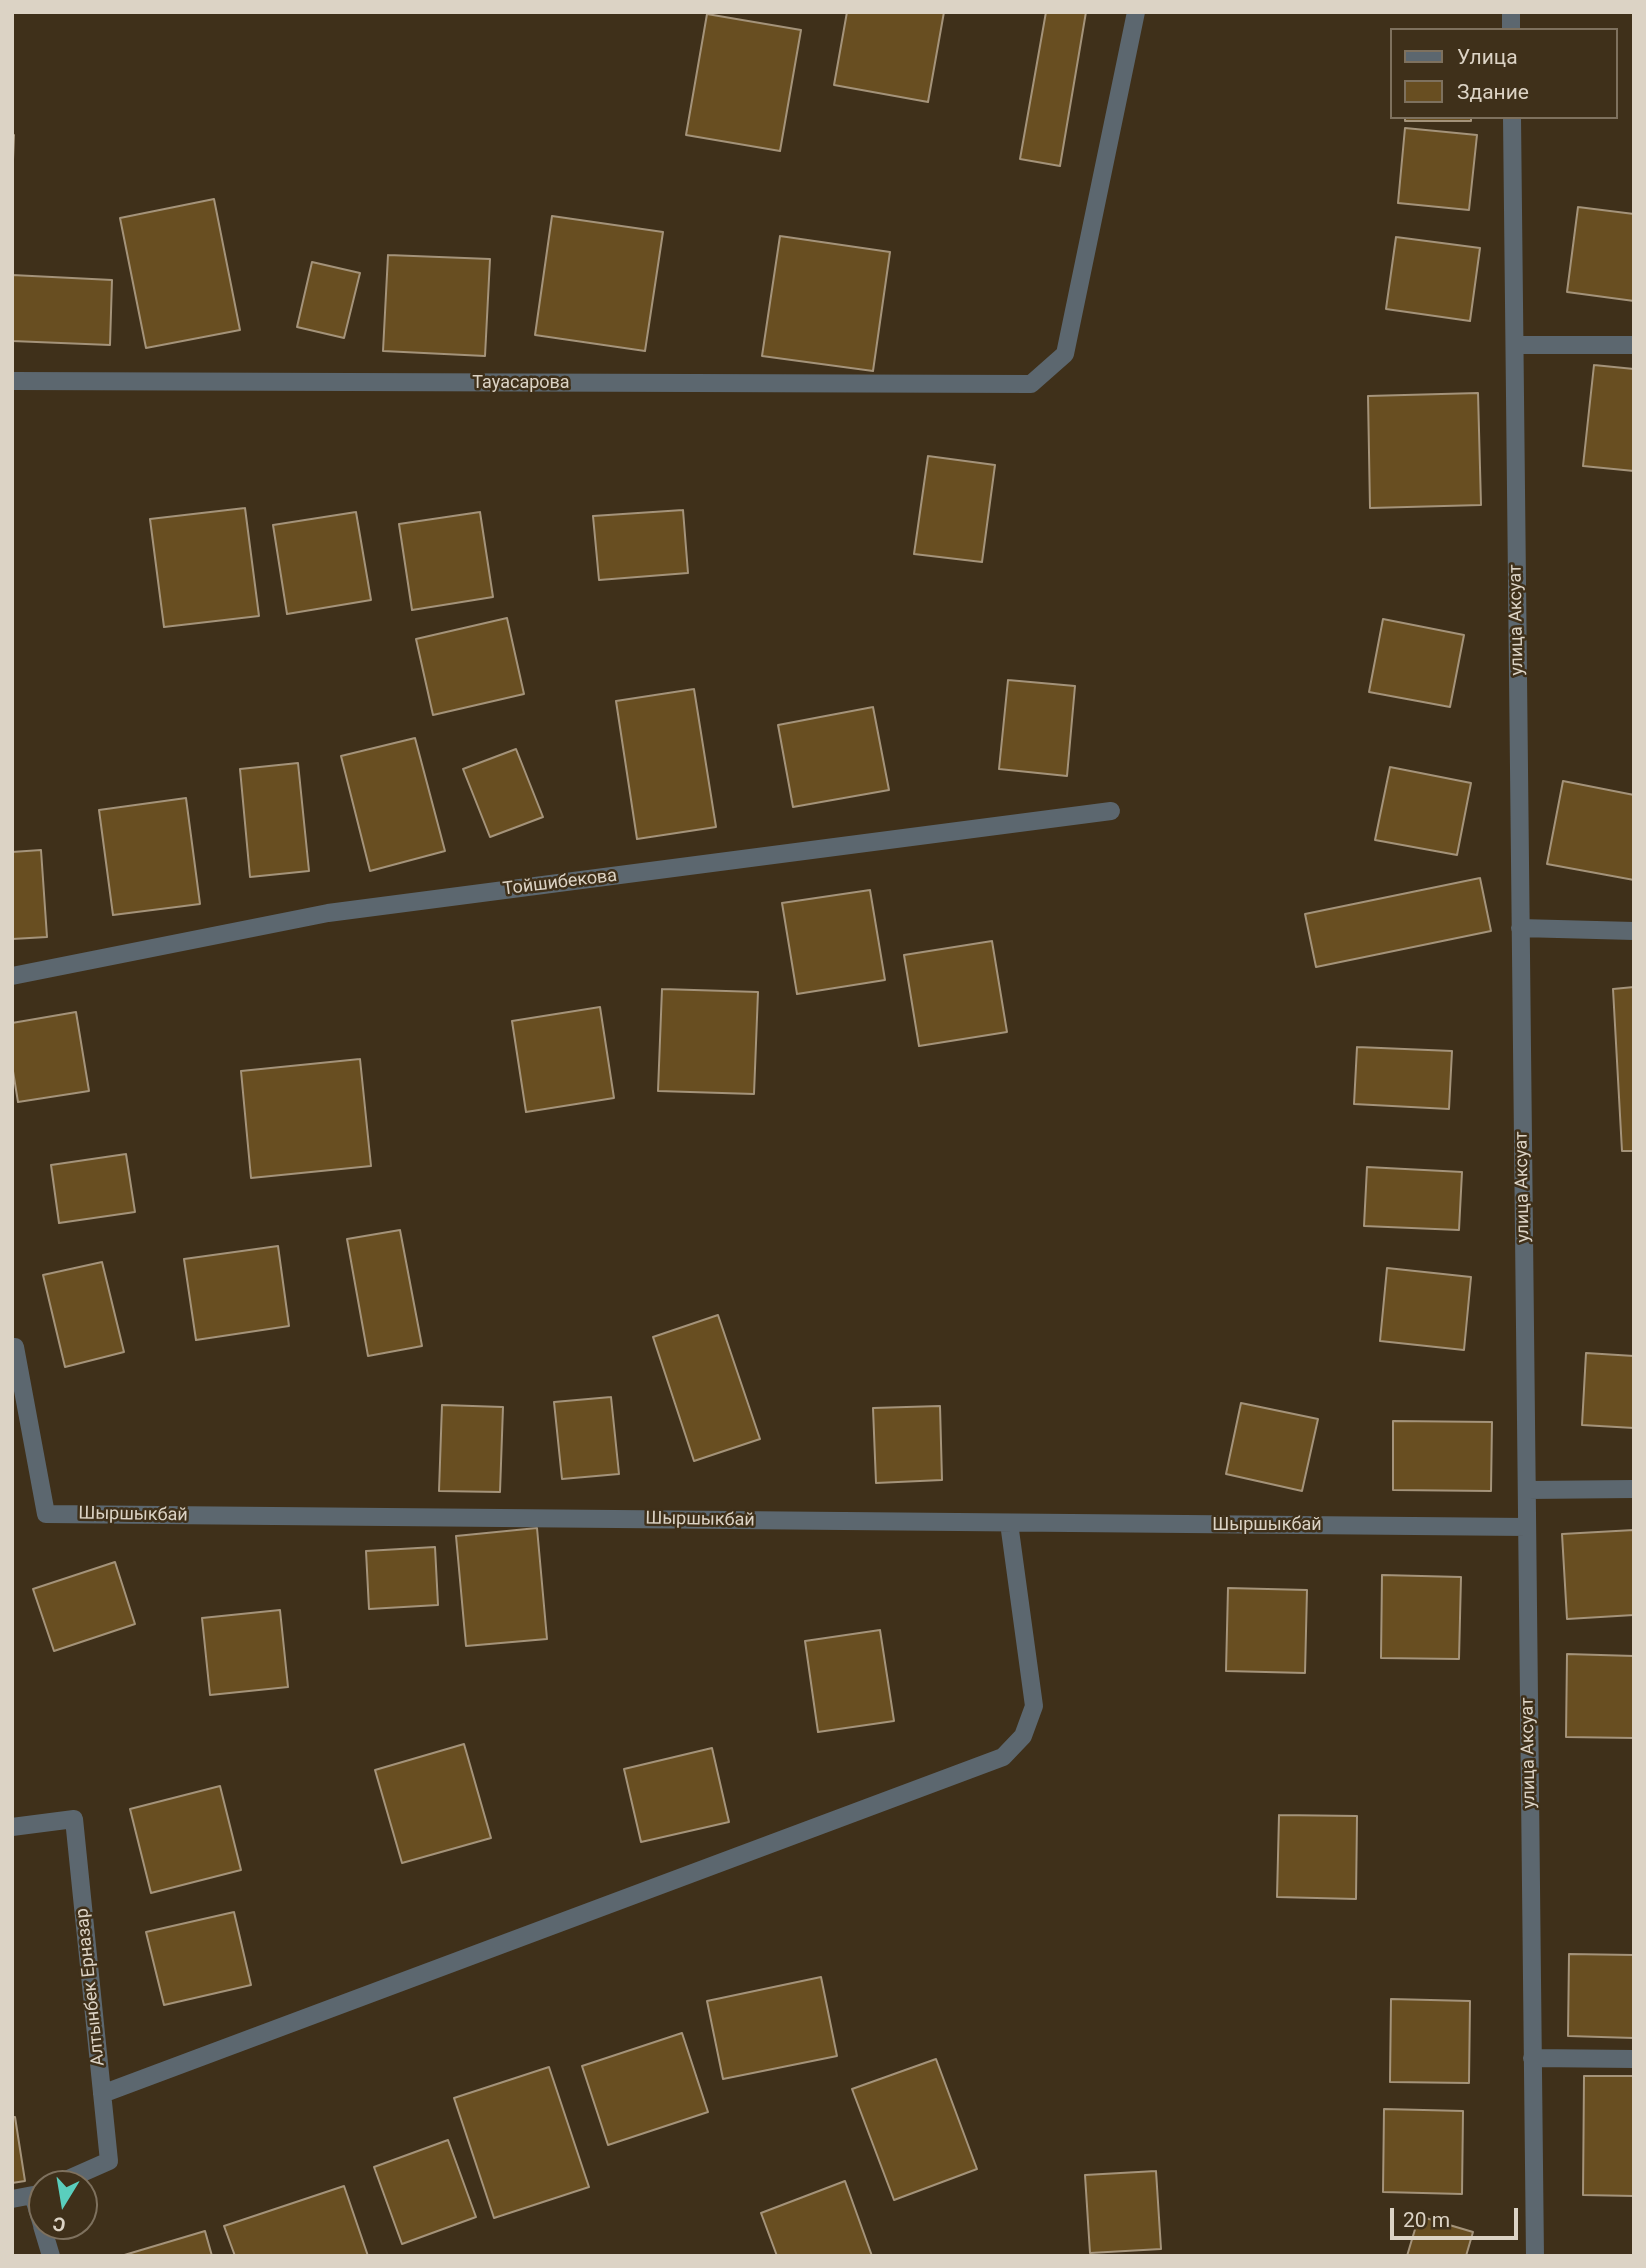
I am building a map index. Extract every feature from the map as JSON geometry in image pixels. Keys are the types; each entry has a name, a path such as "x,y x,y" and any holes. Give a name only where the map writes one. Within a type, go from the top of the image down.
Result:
{"street":[{"name":"Тауасарова","path":"12,381 1031,384 1065,354 1136,12"},
{"name":"улица Аксуат","path":"1512,119 1535,2256"},
{"path":"1515,345 1634,345"},
{"name":"Тойшибекова","path":"12,976 328,913 1111,811"},
{"path":"1521,928 1634,931"},
{"name":"Шыршыкбай","path":"13,1342 46,1514 1527,1527"},
{"path":"1527,1490 1634,1489"},
{"path":"102,2094 1003,1757 1023,1736 1034,1706 1009,1523"},
{"name":"Алтынбек Ерназар","path":"12,1827 74,1819 109,2161 89,2170"},
{"path":"1532,2058 1634,2059"}],"building":[{"path":"847,12 944,12 928,102 834,85"},
{"path":"1046,12 1086,12 1060,166 1020,159"},
{"path":"707,14 801,30 780,151 686,135"},
{"path":"1405,119 1471,119 1471,121"},
{"path":"1405,128 1477,135 1469,210 1398,203"},
{"path":"12,135 14,135 12,184"},
{"path":"214,199 240,330 146,348 120,218"},
{"path":"1578,207 1634,214 1634,301 1567,292"},
{"path":"552,216 663,232 645,351 535,335"},
{"path":"780,236 890,252 873,371 762,356"},
{"path":"1396,237 1480,248 1470,321 1386,309"},
{"path":"388,255 490,259 485,356 383,351"},
{"path":"312,262 360,273 344,338 297,327"},
{"path":"12,275 112,280 110,345 12,341"},
{"path":"1594,365 1634,369 1634,471 1583,466"},
{"path":"1478,393 1481,505 1370,508 1368,396"},
{"path":"928,456 995,465 982,562 914,554"},
{"path":"245,508 259,616 164,627 150,519"},
{"path":"683,510 688,573 599,580 593,516"},
{"path":"356,512 371,600 287,614 273,525"},
{"path":"480,512 493,597 412,610 399,524"},
{"path":"507,618 524,694 433,715 416,639"},
{"path":"1383,619 1464,635 1450,707 1369,692"},
{"path":"1008,680 1075,686 1067,776 999,769"},
{"path":"694,689 716,827 637,839 616,701"},
{"path":"873,707 889,790 793,807 778,725"},
{"path":"415,738 445,851 370,871 341,756"},
{"path":"516,749 543,817 490,837 463,769"},
{"path":"298,763 309,871 250,877 240,769"},
{"path":"1390,767 1471,783 1457,855 1375,840"},
{"path":"1563,781 1634,795 1634,880 1547,864"},
{"path":"186,798 200,904 113,915 99,810"},
{"path":"41,850 47,937 12,939 12,852"},
{"path":"1480,878 1491,931 1316,967 1305,914"},
{"path":"870,890 885,980 797,994 782,903"},
{"path":"992,941 1007,1032 919,1046 904,955"},
{"path":"1634,987 1634,1151 1622,1151 1613,989"},
{"path":"662,989 758,992 754,1094 658,1091"},
{"path":"600,1007 614,1098 526,1112 512,1021"},
{"path":"76,1012 89,1091 18,1102 12,1065 12,1023"},
{"path":"1357,1047 1452,1051 1449,1109 1354,1104"},
{"path":"360,1059 371,1166 251,1178 241,1071"},
{"path":"126,1154 135,1212 59,1223 51,1165"},
{"path":"1367,1167 1462,1172 1459,1230 1364,1226"},
{"path":"400,1230 422,1346 368,1356 347,1239"},
{"path":"278,1246 289,1326 196,1340 184,1259"},
{"path":"102,1262 124,1352 65,1367 43,1275"},
{"path":"1387,1268 1471,1277 1464,1350 1380,1341"},
{"path":"718,1315 760,1439 694,1461 653,1337"},
{"path":"1586,1353 1634,1356 1634,1428 1582,1425"},
{"path":"611,1397 619,1474 562,1479 554,1402"},
{"path":"1241,1403 1318,1419 1302,1491 1226,1474"},
{"path":"442,1405 503,1407 500,1492 439,1491"},
{"path":"940,1406 942,1480 876,1483 873,1408"},
{"path":"1393,1421 1492,1422 1491,1491 1393,1490"},
{"path":"537,1528 547,1639 466,1646 456,1536"},
{"path":"1634,1530 1634,1615 1567,1619 1562,1534"},
{"path":"435,1547 438,1605 369,1609 366,1551"},
{"path":"115,1562 135,1624 54,1651 33,1589"},
{"path":"1382,1575 1461,1577 1459,1659 1381,1658"},
{"path":"1228,1588 1307,1590 1305,1673 1226,1671"},
{"path":"280,1610 288,1687 210,1695 202,1618"},
{"path":"880,1630 894,1721 818,1732 805,1641"},
{"path":"1567,1654 1634,1656 1634,1738 1566,1737"},
{"path":"464,1744 491,1838 402,1863 375,1770"},
{"path":"712,1748 729,1822 641,1842 624,1769"},
{"path":"220,1786 241,1870 151,1893 130,1809"},
{"path":"1279,1815 1357,1816 1356,1899 1277,1897"},
{"path":"234,1912 251,1985 164,2005 146,1932"},
{"path":"1569,1954 1634,1955 1634,2038 1568,2036"},
{"path":"821,1977 837,2056 723,2079 707,2001"},
{"path":"1391,1999 1470,2001 1469,2083 1390,2082"},
{"path":"682,2033 708,2112 608,2145 582,2066"},
{"path":"936,2059 977,2169 894,2200 852,2089"},
{"path":"549,2067 589,2187 494,2218 454,2098"},
{"path":"1584,2076 1634,2076 1634,2196 1583,2195"},
{"path":"1384,2109 1463,2111 1462,2194 1383,2192"},
{"path":"12,2117 15,2117 25,2181 12,2183"},
{"path":"448,2140 476,2217 402,2244 374,2167"},
{"path":"1156,2171 1161,2249 1090,2253 1085,2175"},
{"path":"845,2181 872,2256 777,2256 761,2213"},
{"path":"344,2186 368,2256 235,2256 224,2226"},
{"path":"1419,2216 1473,2232 1466,2256 1407,2256"},
{"path":"205,2231 212,2256 121,2256"}]}
